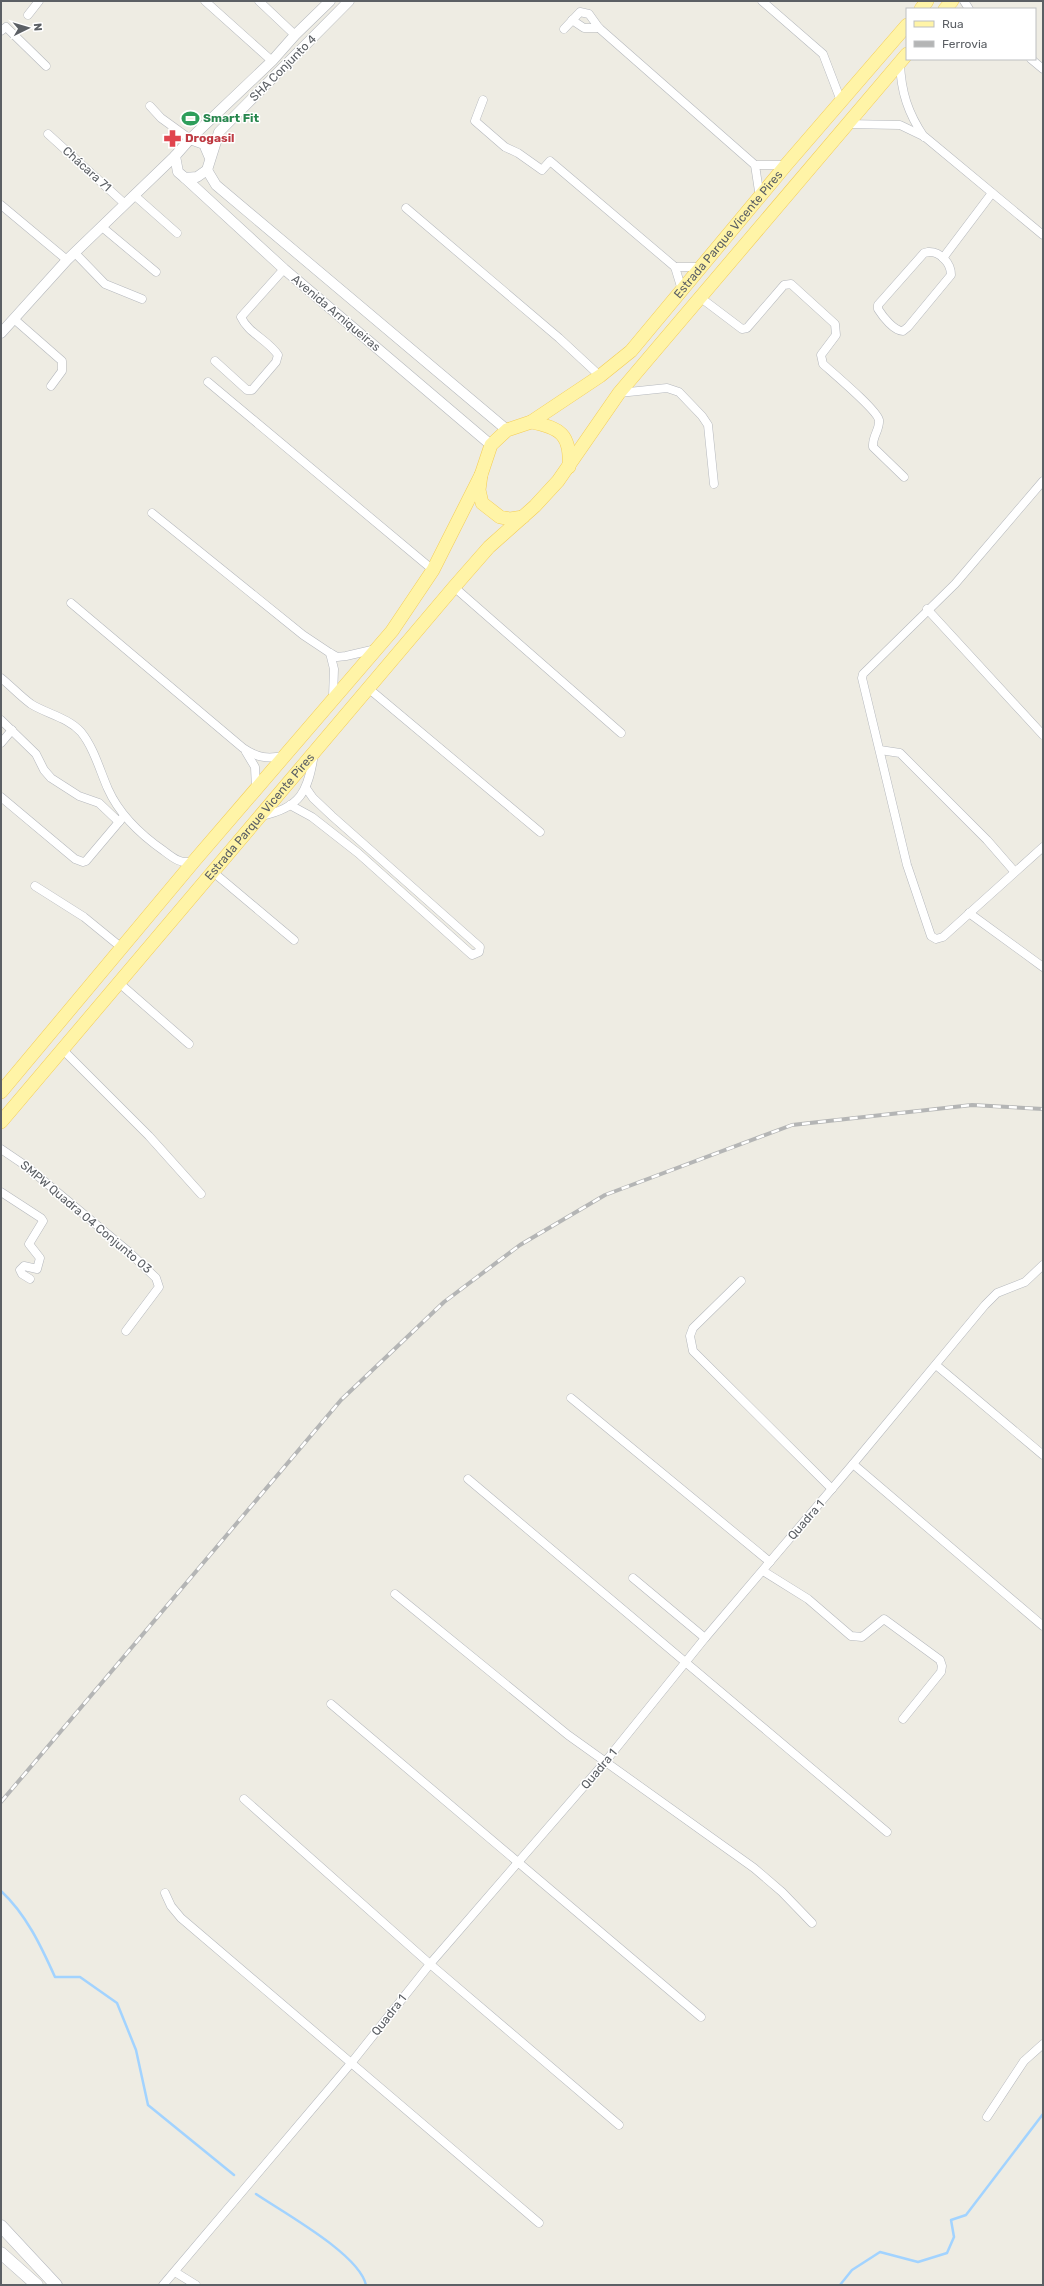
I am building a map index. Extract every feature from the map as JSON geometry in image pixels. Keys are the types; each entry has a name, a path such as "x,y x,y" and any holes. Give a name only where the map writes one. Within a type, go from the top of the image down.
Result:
{"main road":[{"name":"Estrada Parque Vicente Pires","path":"530,422 600,376 631,351 682,290 699,267 760,199 786,165 906,26"},
{"name":"Estrada Parque Vicente Pires","path":"569,467 619,394 846,124 904,58"},
{"path":"530,422 552,428 566,440 570,450 569,467 524,517 510,519 500,517 482,504 479,490 481,475 491,445 507,430 530,422"},
{"name":"Estrada Parque Vicente Pires","path":"1,1092 178,883 195,860 409,609 433,570 481,475"},
{"name":"Estrada Parque Vicente Pires","path":"1,1122 454,587 489,547 524,517"},
{"path":"95,980 104,986 118,983 110,962"},
{"path":"1,2226 56,2285"},
{"path":"1,2253 37,2285"}],"street":[{"path":"28,15 39,1"},
{"path":"205,1 272,61 282,68"},
{"path":"259,1 295,35"},
{"name":"SHA Conjunto 4","path":"190,139 272,61 295,35 330,1"},
{"name":"SHA Conjunto 4","path":"210,158 219,132 349,1"},
{"path":"762,1 823,54 842,101"},
{"path":"564,29 580,12 589,14 599,28 755,165 760,199"},
{"path":"572,20 584,28 599,28"},
{"path":"1,32 6,27 46,66"},
{"path":"904,58 900,78 906,106 925,137"},
{"path":"1032,60 1043,69"},
{"path":"484,100 475,121 505,147 518,153 542,170 550,161 674,267 682,290"},
{"path":"150,106 161,118 190,139 204,144 210,158 207,170 197,177 156,172"},
{"path":"846,124 900,125 925,137 1043,235"},
{"name":"Chácara 71","path":"48,134 125,204"},
{"path":"1,333 71,257 156,172 175,156 190,139"},
{"path":"175,156 182,175"},
{"path":"755,165 786,165"},
{"name":"Avenida Arniqueiras","path":"207,170 216,185 507,430"},
{"name":"Avenida Arniqueiras","path":"182,175 284,269 491,445"},
{"path":"943,258 992,193"},
{"path":"134,195 177,232"},
{"path":"1,205 106,284 142,300"},
{"path":"406,208 559,338 600,376"},
{"path":"102,227 156,272"},
{"path":"924,252 933,252 943,258 951,270 948,281 908,327 903,331 897,330 878,310 881,300 924,252"},
{"path":"674,267 699,267"},
{"path":"215,361 247,390 252,390 276,362 278,355 274,349 244,324 241,317 284,269"},
{"path":"700,298 742,329 747,328 784,285 791,284 835,324 836,335 821,356 823,364 877,414 879,427 873,437 873,447 904,477"},
{"path":"14,320 62,361 62,371 51,386"},
{"path":"208,382 433,570"},
{"path":"619,394 667,388 679,392 702,416 708,426 714,484"},
{"path":"1043,481 955,584 927,609 863,674 864,687 907,866 929,934 936,939 943,937 1014,871 1043,847"},
{"path":"152,513 303,635 330,653 337,656 346,656 376,649"},
{"path":"454,587 621,733"},
{"path":"71,603 243,748 259,757 266,758 284,756"},
{"path":"927,609 1043,735"},
{"path":"330,653 334,669 333,698"},
{"path":"1,678 31,704 61,717 80,732 100,768 122,819"},
{"path":"368,688 540,832"},
{"path":"1,720 36,754 44,770 51,778 79,796 99,803 171,856 187,863 195,860"},
{"path":"1,743 12,730"},
{"path":"243,748 255,767 256,789"},
{"path":"260,816 275,813 290,805 306,788 315,750"},
{"path":"880,750 900,753 987,840 1014,871"},
{"path":"290,805 302,810 358,853 472,955 480,952 480,947 332,816 313,798 306,788"},
{"path":"1,797 75,859 82,862 86,861 122,819"},
{"path":"324,827 332,816"},
{"path":"358,853 365,846"},
{"path":"171,856 178,868 178,883"},
{"path":"213,872 294,940"},
{"path":"35,886 84,917 122,948"},
{"path":"407,896 413,888"},
{"path":"969,913 1043,967"},
{"path":"118,983 189,1044"},
{"path":"62,1049 149,1136 201,1194"},
{"name":"SMPW Quadra 04 Conjunto 03","path":"1,1149 26,1166 130,1252 156,1278 159,1288 126,1331"},
{"path":"1,1192 41,1218 43,1221 29,1244 40,1258 37,1269 24,1266 20,1270 22,1274 30,1279"},
{"name":"Quadra 1","path":"163,2285 352,2062 430,1964 605,1762 705,1638 832,1489 991,1298 1004,1290 1025,1282 1043,1265"},
{"path":"741,1281 693,1328 690,1336 693,1351 832,1489"},
{"path":"936,1365 1043,1456"},
{"path":"571,1398 770,1562"},
{"path":"853,1464 1043,1626"},
{"path":"468,1479 887,1832"},
{"path":"763,1571 808,1599 851,1636 862,1637 884,1619 892,1623 940,1660 942,1666 940,1672 903,1719"},
{"path":"633,1578 705,1638"},
{"path":"395,1594 540,1712 605,1762 754,1868 782,1892 812,1923"},
{"path":"331,1704 517,1863 701,2017"},
{"path":"244,1799 430,1964 619,2125"},
{"path":"165,1893 171,1906 181,1918 352,2062 539,2223"},
{"path":"987,2117 1024,2061 1043,2044"},
{"path":"175,2272 196,2285"}],"waterway":[{"path":"1,1891 18,1910 32,1931 55,1977 80,1977 117,2003 136,2050 148,2105 234,2175"},
{"path":"840,2285 852,2270 880,2252 918,2262 947,2253 954,2237 951,2220 966,2215 1043,2114"},
{"path":"256,2194 319,2235 336,2248 350,2260 360,2273 366,2285"}],"railway":[{"path":"1,1802 341,1400 444,1302 520,1245 605,1195 792,1125 972,1105 1043,1109"}],"place":[{"name":"Smart Fit","path":"190,118"},
{"name":"Drogasil","path":"172,138"}]}
